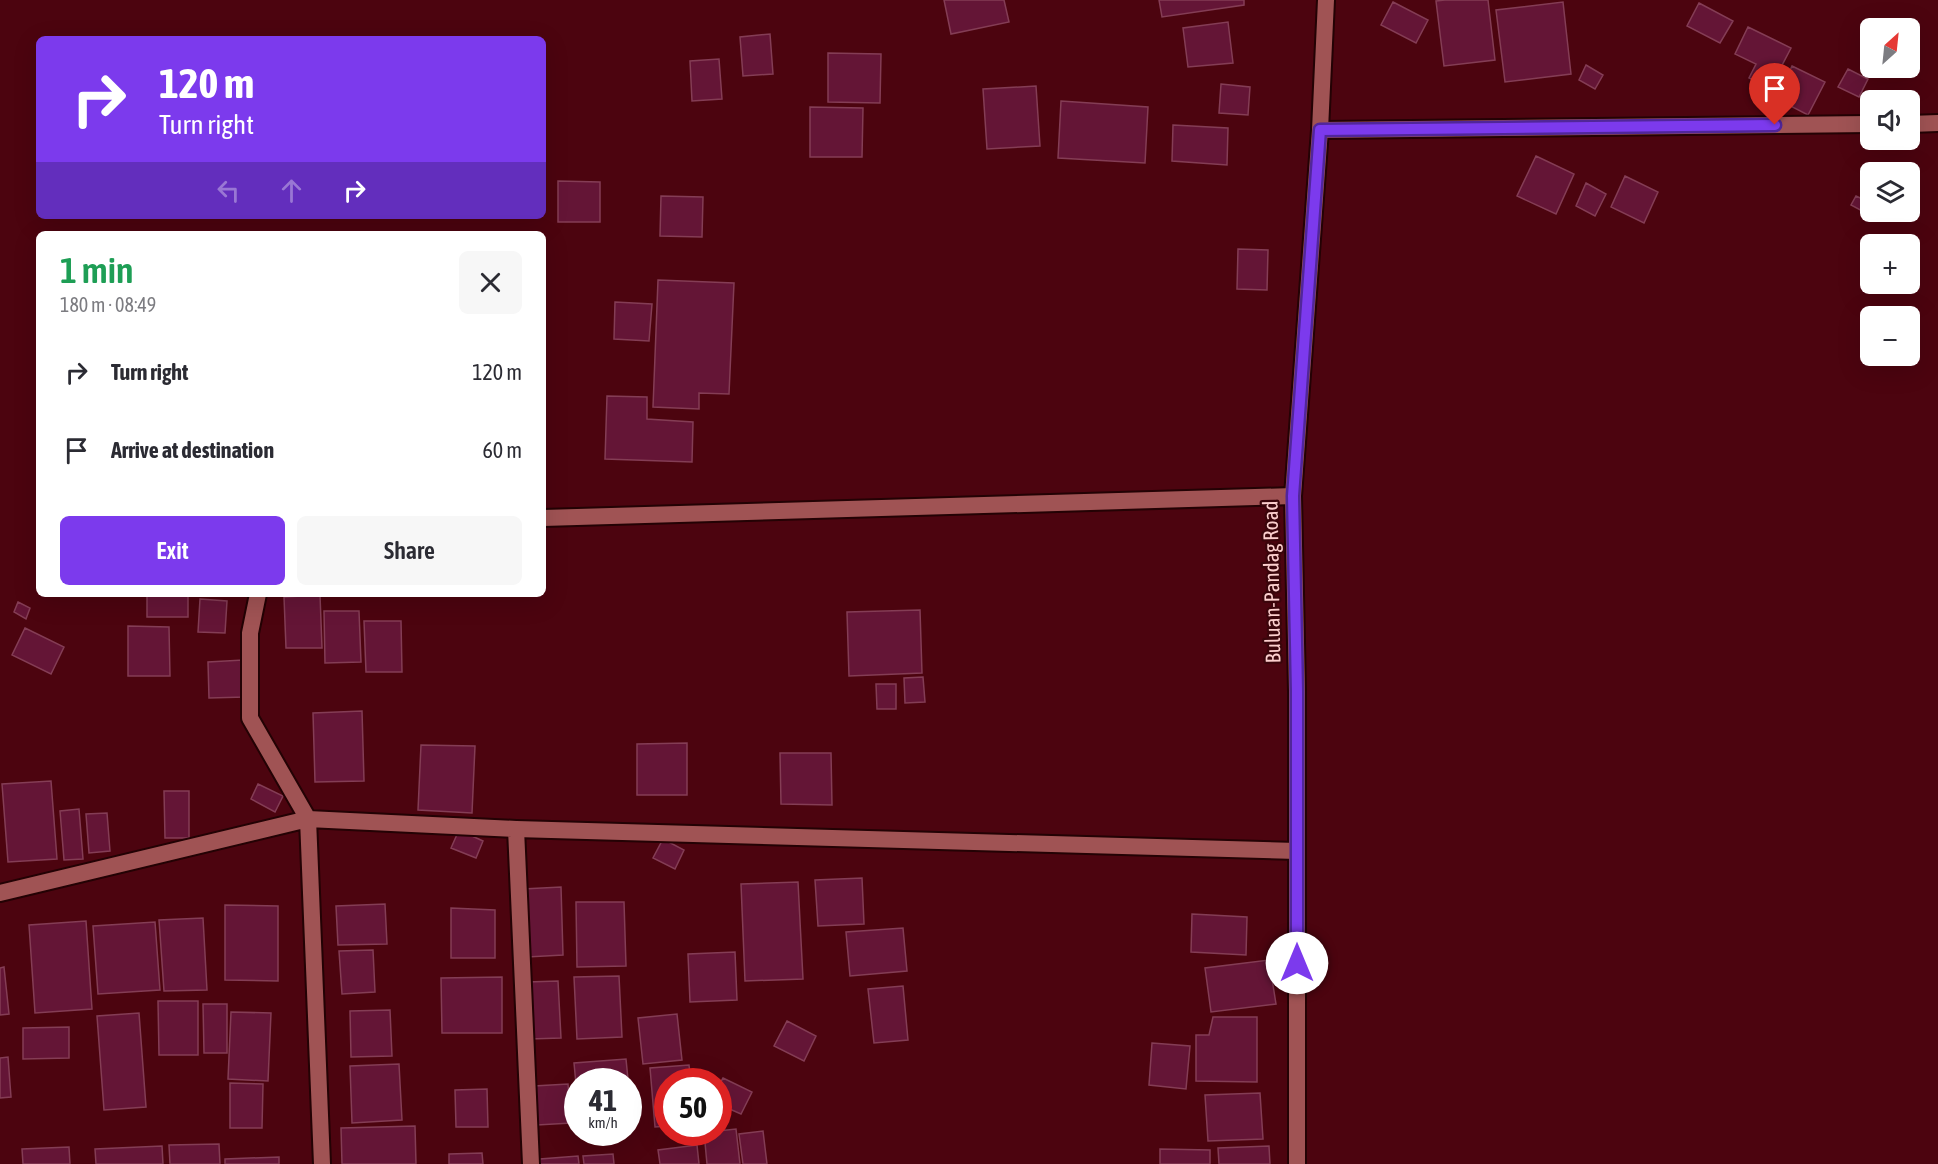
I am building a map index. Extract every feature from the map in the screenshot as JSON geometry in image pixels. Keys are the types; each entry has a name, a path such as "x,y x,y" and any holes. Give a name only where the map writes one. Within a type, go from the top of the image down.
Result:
{"street":[{"name":"Buluan-Pandag Road","path":"1297,1164 1297,691 1293,496 1320,130 1326,0"},
{"path":"1920,124 1938,123"},
{"path":"1320,130 1860,124"},
{"path":"546,518 1293,496"},
{"path":"257,597 250,633 250,718 308,819 322,1164"},
{"path":"0,893 308,819 516,829 1297,851"},
{"path":"516,829 531,1164"}],"building":[{"path":"944,0 1004,0 1009,22 951,34"},
{"path":"1159,0 1244,0 1244,5 1162,17"},
{"path":"1488,0 1495,60 1444,66 1436,1"},
{"path":"1393,2 1428,20 1416,43 1381,25"},
{"path":"1563,2 1571,74 1505,82 1496,10"},
{"path":"1699,3 1733,21 1720,43 1687,26"},
{"path":"1228,22 1233,63 1188,67 1183,28"},
{"path":"1748,27 1791,48 1770,88 1749,78 1756,64 1735,54"},
{"path":"770,34 773,74 743,76 740,37"},
{"path":"828,53 881,54 880,103 828,102"},
{"path":"719,59 722,99 692,101 690,61"},
{"path":"1586,65 1603,75 1595,89 1579,80"},
{"path":"1792,66 1825,82 1808,115 1777,99"},
{"path":"1848,69 1860,75 1860,78 1868,79 1862,90 1860,90 1859,97 1838,87"},
{"path":"1221,84 1250,87 1248,115 1219,113"},
{"path":"1036,86 1040,146 987,149 983,89"},
{"path":"1061,101 1148,107 1145,163 1058,158"},
{"path":"810,107 863,108 862,157 810,157"},
{"path":"1173,125 1228,128 1227,165 1172,161"},
{"path":"1536,156 1574,174 1556,214 1517,196"},
{"path":"1625,176 1658,192 1644,223 1611,207"},
{"path":"558,181 600,182 600,222 558,222"},
{"path":"1586,183 1606,194 1595,216 1576,206"},
{"path":"661,196 703,197 702,237 660,236"},
{"path":"1856,196 1860,198 1860,210 1851,205"},
{"path":"1238,249 1268,250 1267,290 1237,289"},
{"path":"658,280 734,283 729,394 699,393 699,409 653,407"},
{"path":"615,302 652,304 649,341 614,339"},
{"path":"607,396 647,397 647,419 693,422 692,462 605,459"},
{"path":"147,597 188,597 188,617 147,617"},
{"path":"284,597 320,597 322,648 286,648"},
{"path":"200,599 227,601 225,633 198,632"},
{"path":"18,602 30,608 26,619 14,612"},
{"path":"920,610 922,673 849,676 847,612"},
{"path":"324,611 359,611 361,662 325,663"},
{"path":"364,621 401,621 402,672 366,672"},
{"path":"128,626 169,627 170,676 128,676"},
{"path":"25,628 64,647 51,674 12,655"},
{"path":"243,660 245,697 209,698 208,662"},
{"path":"923,677 925,702 905,703 904,678"},
{"path":"876,684 896,684 896,709 877,709"},
{"path":"362,711 364,781 315,782 313,713"},
{"path":"687,743 687,795 637,795 637,744"},
{"path":"421,745 475,746 472,813 418,810"},
{"path":"780,753 831,753 832,805 781,804"},
{"path":"51,781 57,859 8,862 2,784"},
{"path":"258,784 283,796 275,812 251,799"},
{"path":"164,791 189,791 189,838 165,838"},
{"path":"79,809 83,859 64,860 60,811"},
{"path":"107,813 110,851 89,853 86,814"},
{"path":"459,830 483,841 476,858 451,848"},
{"path":"663,839 684,850 675,869 653,858"},
{"path":"862,878 864,924 818,926 815,880"},
{"path":"798,882 803,979 745,981 741,884"},
{"path":"561,887 563,955 527,957 523,889"},
{"path":"576,902 624,902 626,966 577,967"},
{"path":"385,904 387,944 338,945 336,906"},
{"path":"225,905 278,906 278,981 225,980"},
{"path":"451,908 495,910 495,958 451,958"},
{"path":"1192,914 1247,917 1246,955 1191,952"},
{"path":"203,918 207,990 164,991 159,920"},
{"path":"86,921 92,1009 35,1013 29,925"},
{"path":"155,922 160,990 98,994 93,926"},
{"path":"903,928 907,971 850,976 846,932"},
{"path":"373,950 375,992 342,994 339,951"},
{"path":"735,952 737,1000 690,1002 688,954"},
{"path":"1269,960 1276,1004 1211,1012 1205,968"},
{"path":"4,967 9,1014 0,1015 0,968"},
{"path":"619,976 622,1037 577,1039 574,977"},
{"path":"502,977 502,1033 442,1033 441,978"},
{"path":"558,981 561,1038 529,1039 527,982"},
{"path":"903,986 908,1040 874,1043 868,989"},
{"path":"158,1001 198,1001 198,1055 159,1055"},
{"path":"203,1004 227,1004 227,1053 204,1053"},
{"path":"390,1010 392,1056 351,1057 350,1011"},
{"path":"231,1012 271,1013 268,1081 228,1079"},
{"path":"139,1013 146,1107 104,1110 97,1016"},
{"path":"677,1014 682,1060 643,1064 638,1018"},
{"path":"1213,1017 1257,1017 1257,1082 1196,1081 1196,1035 1209,1035"},
{"path":"787,1021 816,1036 804,1061 774,1046"},
{"path":"69,1027 69,1058 23,1059 23,1028"},
{"path":"1152,1043 1190,1046 1186,1089 1149,1085"},
{"path":"8,1057 11,1097 0,1098 0,1058"},
{"path":"626,1059 627,1068 574,1068 574,1063"},
{"path":"399,1064 402,1120 352,1123 350,1066"},
{"path":"689,1065 689,1068 654,1068 654,1115 650,1068"},
{"path":"732,1082 752,1092 741,1114 732,1110"},
{"path":"230,1083 263,1084 262,1128 230,1128"},
{"path":"564,1084 564,1123 537,1125 534,1086"},
{"path":"487,1089 488,1127 456,1127 455,1090"},
{"path":"1260,1093 1263,1139 1208,1141 1205,1095"},
{"path":"415,1126 416,1164 342,1164 341,1128"},
{"path":"732,1129 736,1129 740,1164 707,1164 705,1146 732,1146"},
{"path":"763,1131 767,1164 743,1164 739,1134"},
{"path":"219,1144 220,1164 170,1164 169,1145"},
{"path":"162,1146 163,1164 96,1164 95,1149"},
{"path":"697,1146 699,1164 660,1164 658,1150"},
{"path":"1269,1146 1270,1164 1219,1164 1218,1148"},
{"path":"69,1147 70,1164 23,1164 22,1149"},
{"path":"1160,1149 1210,1150 1210,1164 1160,1164"},
{"path":"482,1153 483,1164 449,1164 449,1154"},
{"path":"613,1154 614,1164 584,1164 583,1156"},
{"path":"578,1156 579,1164 540,1164 540,1159"},
{"path":"279,1157 279,1164 225,1164 225,1159"}],"route":[{"path":"1297,963 1297,691 1293,496 1320,130 1775,125"}]}
